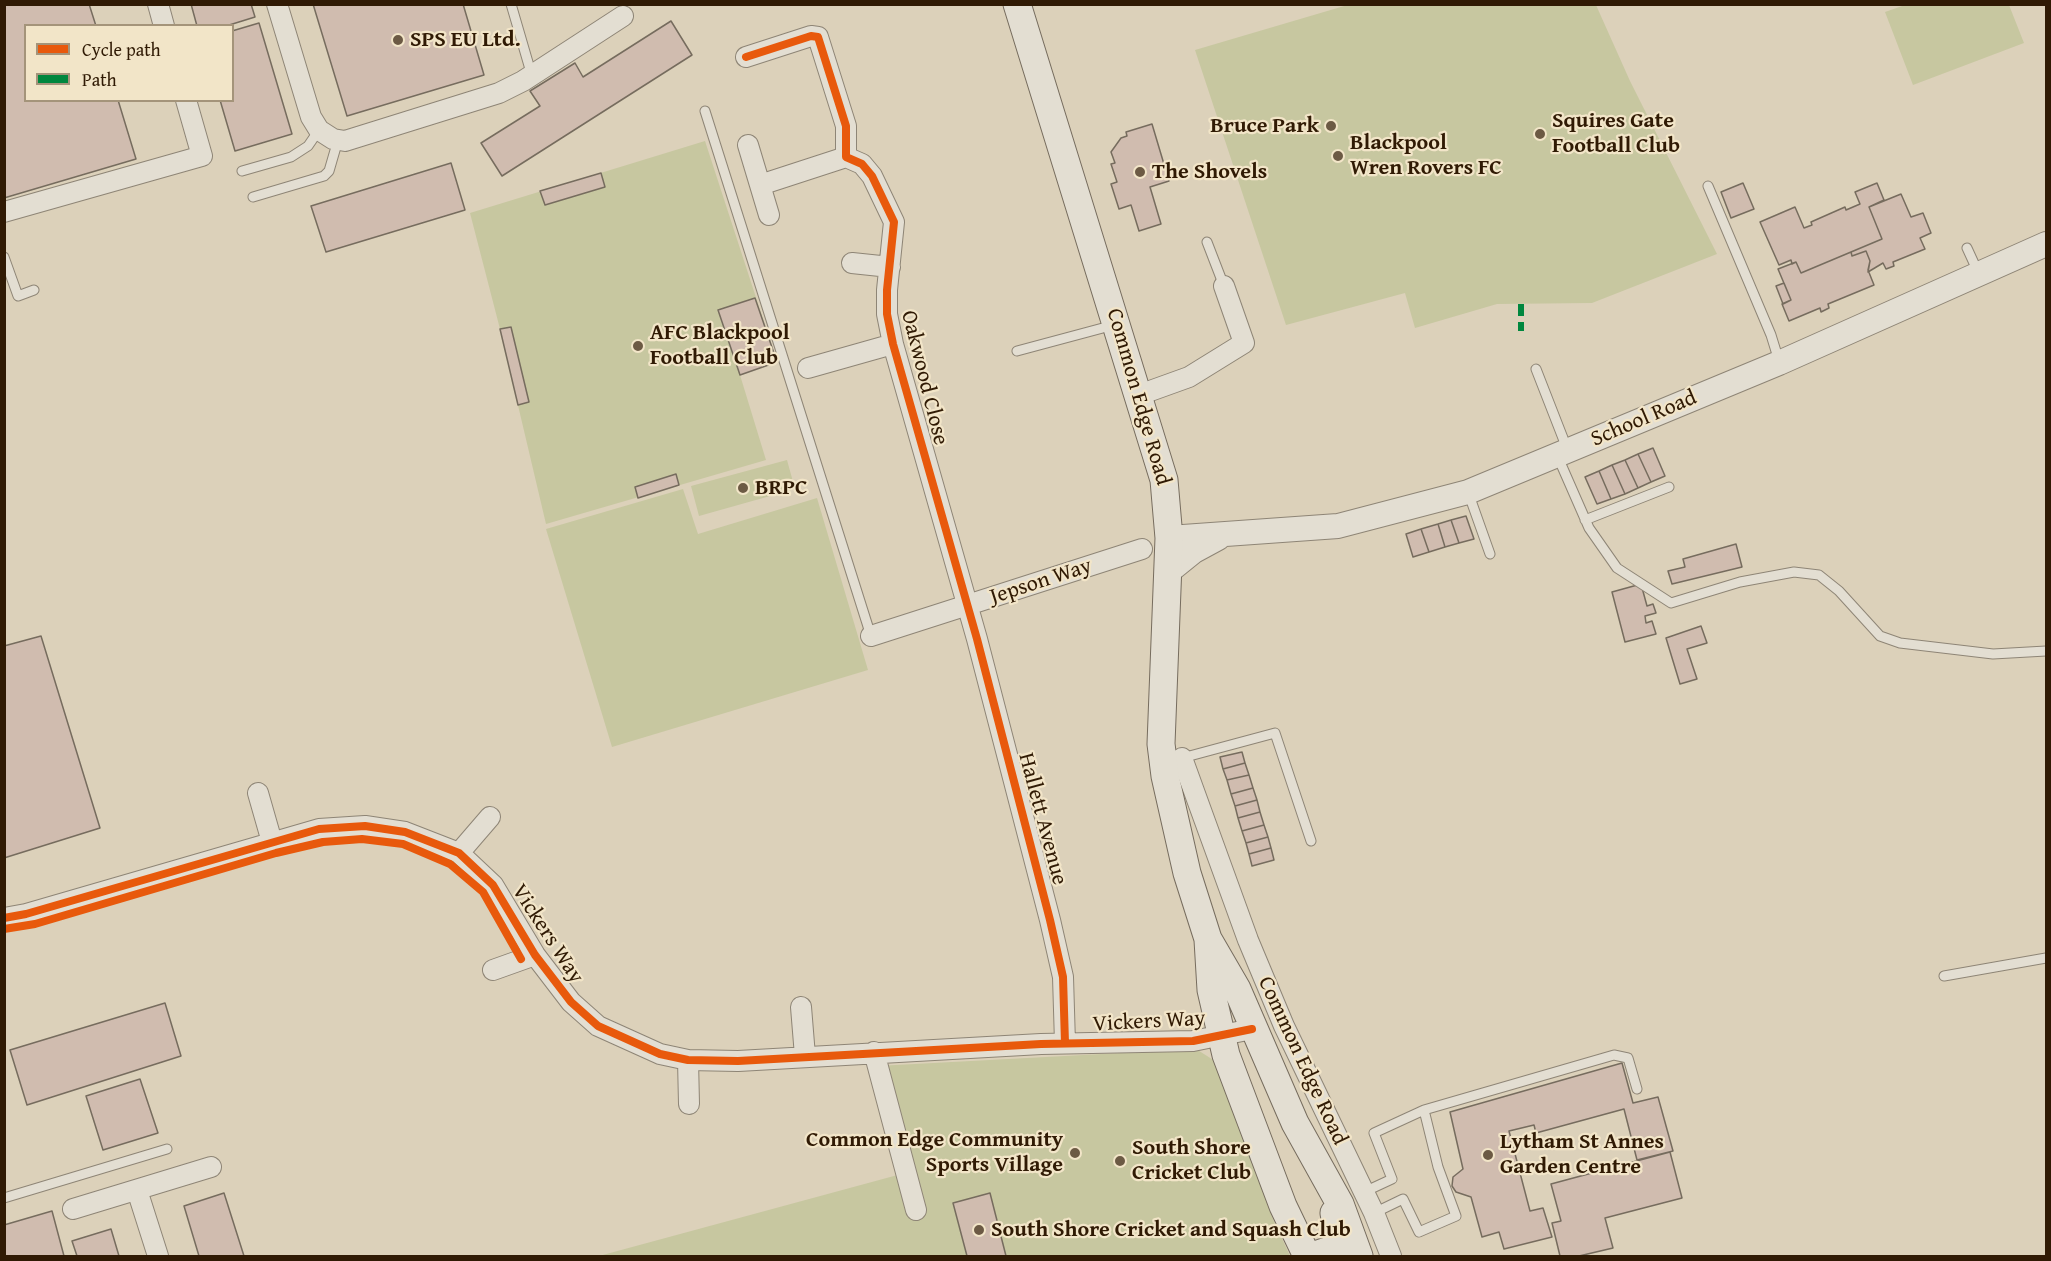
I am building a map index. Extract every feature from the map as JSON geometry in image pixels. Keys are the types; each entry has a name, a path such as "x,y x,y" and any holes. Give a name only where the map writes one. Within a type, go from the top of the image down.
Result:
{"main road":[{"name":"Common Edge Road","path":"1017,4 1164,480 1168,572 1161,728 1162,760 1187,873 1208,939 1237,989 1252,1029 1312,1153 1340,1204 1359,1257"},
{"name":"Common Edge Road","path":"1208,939 1208,966 1220,1036 1283,1206 1307,1257"},
{"path":"1312,1153 1315,1172 1333,1211 1339,1240 1333,1251 1312,1257"}],"street":[{"path":"158,4 163,24"},
{"path":"277,4 311,117 319,130 338,140 359,138 499,93 532,76 623,16"},
{"path":"746,57 811,36 818,37 846,126 846,157 760,185"},
{"path":"4,212 202,156 187,102"},
{"path":"748,145 769,215"},
{"name":"Oakwood Close","path":"846,157 862,164 872,176 886,201 894,222 887,314 893,344 968,606"},
{"name":"School Road","path":"1168,538 1338,526 1468,492 1779,363 2046,243"},
{"path":"852,263 890,267"},
{"path":"1139,395 1189,377 1244,343 1224,286"},
{"name":"Oakwood Close","path":"808,368 893,344"},
{"name":"School Road","path":"1168,572 1199,548 1225,535"},
{"name":"Jepson Way","path":"871,636 1142,549"},
{"name":"Hallett Avenue","path":"968,606 1053,931 1064,989 1065,1043"},
{"name":"Common Edge Road","path":"1182,758 1220,864 1284,1026 1374,1213 1391,1257"},
{"path":"258,793 272,842"},
{"path":"459,853 490,818"},
{"name":"Vickers Way","path":"4,918 26,915 319,829 364,826 405,832 459,853 493,885 534,955 571,1002 598,1026 660,1054 688,1060 727,1061 1065,1043 1193,1041 1212,1047 1220,1036"},
{"path":"1187,873 1220,864"},
{"path":"492,970 534,955"},
{"path":"801,1006 805,1056"},
{"name":"Vickers Way","path":"1193,1041 1207,1029 1220,1036 1252,1029"},
{"path":"874,1052 916,1210"},
{"path":"688,1060 689,1104"},
{"path":"73,1209 211,1167"},
{"path":"137,1190 158,1257"}],"lane":[{"path":"511,4 532,76"},
{"path":"705,111 871,636"},
{"path":"242,171 291,158 309,146 319,130"},
{"path":"253,197 324,176 332,163 338,140"},
{"path":"1708,186 1771,335 1779,363"},
{"path":"1207,242 1224,286"},
{"path":"1966,248 1978,274"},
{"path":"4,257 18,296 34,290"},
{"path":"1017,351 1117,324"},
{"path":"1536,369 1587,524 1617,568 1671,603 1740,582 1794,572 1819,575 1839,591 1880,636 1900,643 1994,654 2046,651"},
{"path":"1587,524 1669,487"},
{"path":"1468,492 1490,554"},
{"path":"1182,758 1275,733 1311,841"},
{"path":"1944,976 2046,958"},
{"path":"1364,1192 1392,1179 1374,1132 1424,1110 1614,1055 1628,1058 1637,1089"},
{"path":"1374,1213 1403,1199 1419,1233 1456,1216 1438,1167 1424,1110"},
{"path":"4,1198 167,1149"}],"green space":[{"path":"1351,4 1596,5 1630,81 1717,254 1592,303 1497,304 1415,328 1405,293 1286,325 1195,50"},
{"path":"1905,5 2009,5 2024,43 1913,85 1885,12"},
{"name":"AFC Blackpool Football Club","path":"705,141 777,362 740,375 766,460 546,524 470,213"},
{"name":"BRPC","path":"787,460 795,489 699,516 691,486"},
{"path":"683,489 698,534 817,498 868,670 612,747 546,529"},
{"name":"Common Edge Community Sports Village","path":"1196,1049 1215,1061 1273,1219 1290,1256 599,1256 905,1173 877,1066"}],"building":[{"path":"4,4 89,4 95,24 24,24 24,102 119,102 136,159 4,198"},
{"path":"191,4 251,4 255,17 232,24 196,24"},
{"name":"SPS EU Ltd.","path":"313,4 463,4 484,75 347,116"},
{"path":"671,21 692,55 502,176 481,143 540,106 530,91 575,63 583,77"},
{"path":"259,23 292,134 235,151 221,102 234,102 234,30"},
{"name":"The Shovels","path":"1152,124 1169,181 1150,187 1161,224 1139,231 1131,205 1119,209 1111,184 1117,182 1111,164 1115,163 1111,152 1121,138 1127,136 1126,132"},
{"path":"451,163 465,210 326,252 311,206"},
{"path":"601,173 605,187 545,205 540,191"},
{"path":"1743,183 1754,209 1731,218 1721,192"},
{"path":"1877,183 1884,200 1869,207 1882,239 1801,273 1796,262 1792,264 1791,260 1779,265 1760,222 1795,207 1804,228 1812,225 1811,222 1845,207 1846,210 1860,204 1855,192"},
{"path":"1901,194 1911,217 1923,213 1931,233 1920,238 1925,249 1893,262 1894,266 1886,269 1883,263 1868,272 1870,261 1866,251 1852,256 1851,252 1882,239 1869,207"},
{"path":"1866,251 1870,261 1868,270 1874,285 1828,304 1829,308 1821,312 1820,308 1789,321 1782,304 1791,300 1778,269 1796,262 1801,273 1851,252 1852,256"},
{"path":"1784,283 1791,300 1783,304 1776,286"},
{"path":"755,298 777,362 740,375 718,310"},
{"path":"511,327 529,402 518,405 500,329"},
{"path":"1653,448 1665,476 1651,482 1638,454"},
{"path":"1638,454 1651,482 1638,488 1625,460"},
{"path":"1625,460 1638,488 1625,494 1612,465"},
{"path":"1612,465 1625,494 1611,499 1599,471"},
{"path":"1599,471 1611,499 1597,504 1585,477"},
{"path":"676,474 679,485 638,498 635,487"},
{"path":"1466,516 1474,539 1459,543 1451,520"},
{"path":"1451,520 1459,543 1445,547 1438,524"},
{"path":"1438,524 1445,547 1429,552 1421,529"},
{"path":"1421,529 1429,552 1413,557 1406,534"},
{"path":"1736,544 1742,567 1672,584 1668,571 1685,567 1683,559"},
{"path":"1641,584 1647,606 1653,604 1656,613 1645,616 1646,623 1652,621 1656,634 1625,642 1612,592"},
{"path":"1701,626 1707,643 1687,649 1697,679 1680,684 1666,638"},
{"path":"41,636 100,828 4,858 4,646"},
{"path":"1242,752 1245,763 1223,769 1220,757"},
{"path":"1245,763 1249,775 1227,780 1223,769"},
{"path":"1249,775 1253,788 1231,794 1227,780"},
{"path":"1253,788 1257,800 1235,806 1231,794"},
{"path":"1257,800 1260,812 1238,818 1235,806"},
{"path":"1260,812 1264,825 1242,831 1238,818"},
{"path":"1264,825 1268,837 1246,843 1242,831"},
{"path":"1268,837 1271,848 1249,854 1246,843"},
{"path":"1271,848 1274,860 1252,866 1249,854"},
{"path":"165,1003 181,1056 27,1105 10,1050"},
{"name":"Lytham St Annes Garden Centre","path":"1622,1063 1633,1103 1658,1097 1673,1151 1637,1160 1624,1109 1536,1133 1534,1125 1509,1131 1530,1211 1543,1208 1552,1237 1504,1249 1499,1232 1482,1237 1471,1197 1456,1192 1452,1186 1453,1177 1463,1169 1450,1112"},
{"path":"140,1079 158,1133 103,1150 86,1096"},
{"name":"Lytham St Annes Garden Centre","path":"1670,1152 1682,1198 1605,1218 1613,1248 1579,1256 1560,1256 1552,1223 1561,1221 1551,1184"},
{"path":"224,1193 244,1256 199,1256 184,1206"},
{"name":"South Shore Cricket and Squash Club","path":"990,1193 1006,1256 967,1256 953,1203"},
{"path":"52,1211 64,1256 4,1256 4,1225"},
{"path":"111,1229 119,1256 77,1256 72,1241"}],"marked path":[{"path":"1521,304 1521,331"}],"cycle path":[{"path":"746,57 811,36 818,37 846,126 846,157 862,164 872,176 894,222 887,290 887,314 893,344 977,639 1050,920 1063,977 1065,1043"},
{"path":"4,918 26,914 319,829 365,826 405,832 459,853 493,885 535,955 571,1002 598,1026 660,1054 688,1060 738,1061 1041,1044 1193,1041 1252,1029"},
{"path":"4,929 35,924 276,853 323,842 362,839 403,844 450,864 483,892 521,959"}],"place":[{"name":"SPS EU Ltd.","path":"398,40"},
{"name":"Bruce Park","path":"1331,126"},
{"name":"Squires Gate Football Club","path":"1540,134"},
{"name":"Blackpool Wren Rovers FC","path":"1338,156"},
{"name":"The Shovels","path":"1140,172"},
{"name":"AFC Blackpool Football Club","path":"638,346"},
{"name":"BRPC","path":"743,488"},
{"name":"Common Edge Community Sports Village","path":"1075,1153"},
{"name":"Lytham St Annes Garden Centre","path":"1488,1155"},
{"name":"South Shore Cricket Club","path":"1120,1161"},
{"name":"South Shore Cricket and Squash Club","path":"979,1230"}]}
